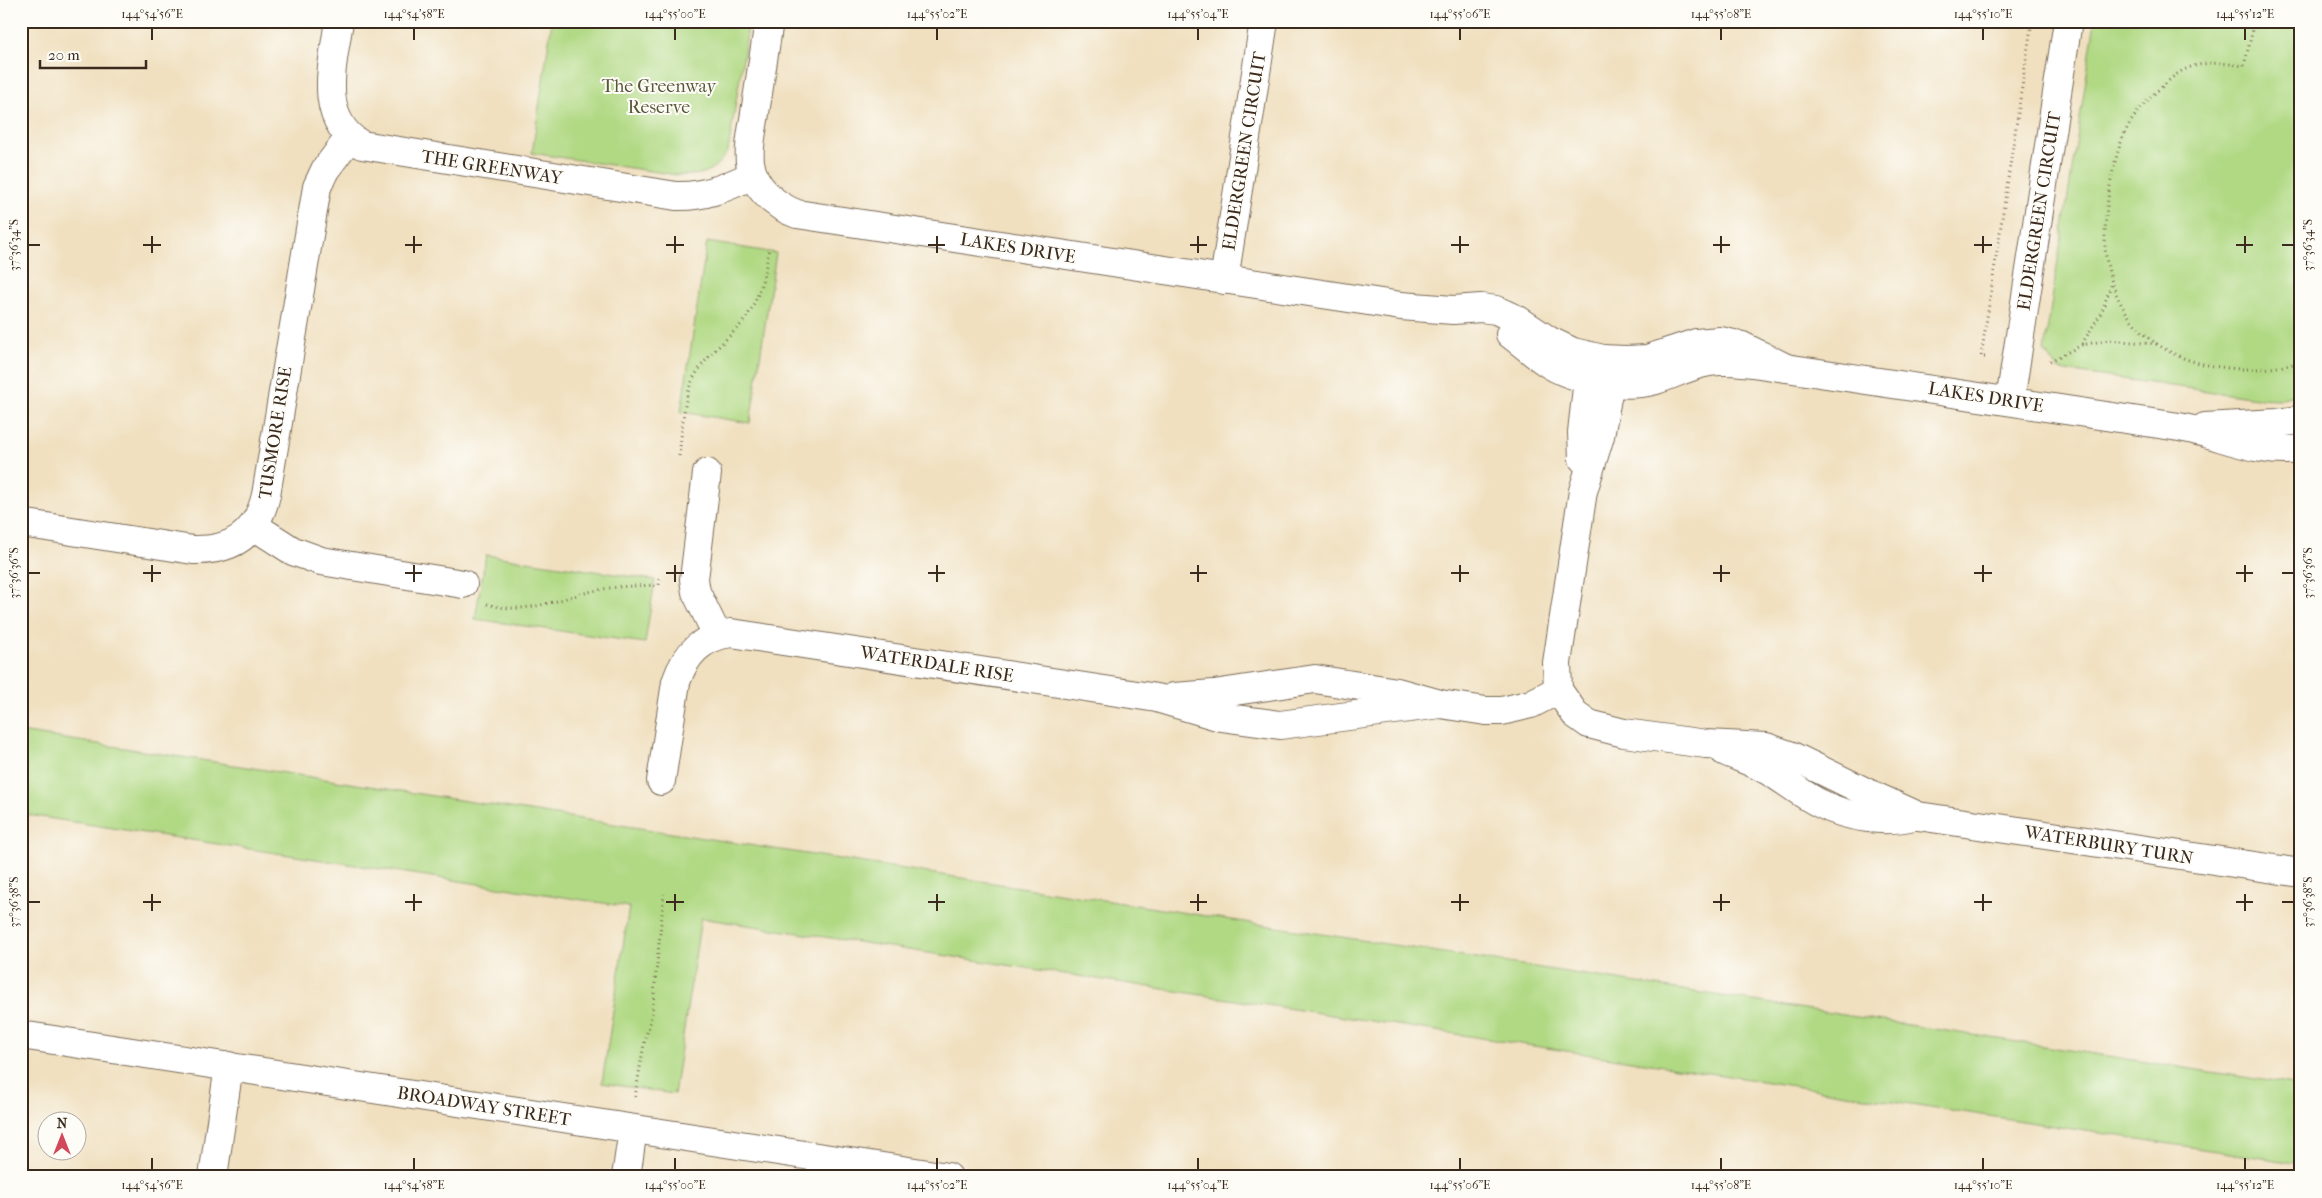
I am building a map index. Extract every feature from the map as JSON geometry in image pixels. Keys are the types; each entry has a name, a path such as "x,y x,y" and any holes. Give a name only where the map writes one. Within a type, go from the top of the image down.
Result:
{"street":[{"path":"339,21 330,89 332,106 338,121 349,138"},
{"name":"LAKES DRIVE","path":"769,21 751,141 750,162 754,175 772,201 782,208 797,214 1401,306 1453,310 1481,308 1496,310 1518,320 1548,340 1573,352 1600,373 1626,360 1647,359 1696,343 1720,342 1742,346 1786,368 2186,428 2253,448 2286,451 2301,449"},
{"name":"ELDERGREEN CIRCUIT","path":"1224,280 1264,21"},
{"name":"ELDERGREEN CIRCUIT","path":"2010,401 2068,21"},
{"name":"THE GREENWAY","path":"349,138 362,145 381,150 676,196 710,194 754,175"},
{"name":"TUSMORE RISE","path":"21,523 193,550 210,550 227,546 240,539 254,526 261,513 266,495 316,187 325,170 349,138"},
{"path":"1558,690 1557,663 1583,491 1600,436 1600,373"},
{"name":"LAKES DRIVE","path":"2186,428 2301,420"},
{"path":"707,473 695,555 694,579 696,592 717,635"},
{"path":"254,526 294,551 321,561 463,584"},
{"name":"WATERDALE RISE","path":"661,781 676,682 680,668 698,644 717,635 749,634 1157,698 1221,717 1280,725 1440,704"},
{"name":"WATERDALE RISE","path":"1157,698 1214,694 1315,679 1397,692 1440,704 1486,711 1502,711 1531,704 1558,690"},
{"name":"WATERBURY TURN","path":"1558,690 1574,714 1589,724 1624,733 1706,744 1766,748 1792,756 1918,816 2301,873"},
{"name":"BROADWAY STREET","path":"21,1035 948,1177"},
{"path":"212,1177 229,1066"},
{"path":"626,1177 633,1129"}],"path":[{"path":"2255,21 2244,66 2215,63 2187,69 2172,78 2148,99 2130,124 2119,146 2107,215 2105,240 2107,262 2112,284 2124,310 2141,332 2157,344 2183,358 2204,365 2244,369 2261,369 2301,362"},
{"path":"678,459 691,384 698,369 742,322 754,305 770,248"},
{"path":"2082,345 2101,313 2112,284"},
{"path":"463,584 473,599 490,605 531,608 594,591 659,585 660,577"},
{"path":"635,1097 644,1044 652,1013 664,894"}],"green space":[{"name":"The Greenway Reserve","path":"552,21 749,21 728,151 723,158 707,172 694,175 677,175 532,153"},
{"path":"2095,21 2301,21 2301,393 2279,399 2256,398 2059,370 2044,351"},
{"path":"707,242 776,253 750,423 681,412"},
{"path":"486,555 655,580 645,643 475,619"},
{"path":"21,732 2301,1086 2301,1164 701,918 674,1094 602,1083 629,907 21,814"}]}
